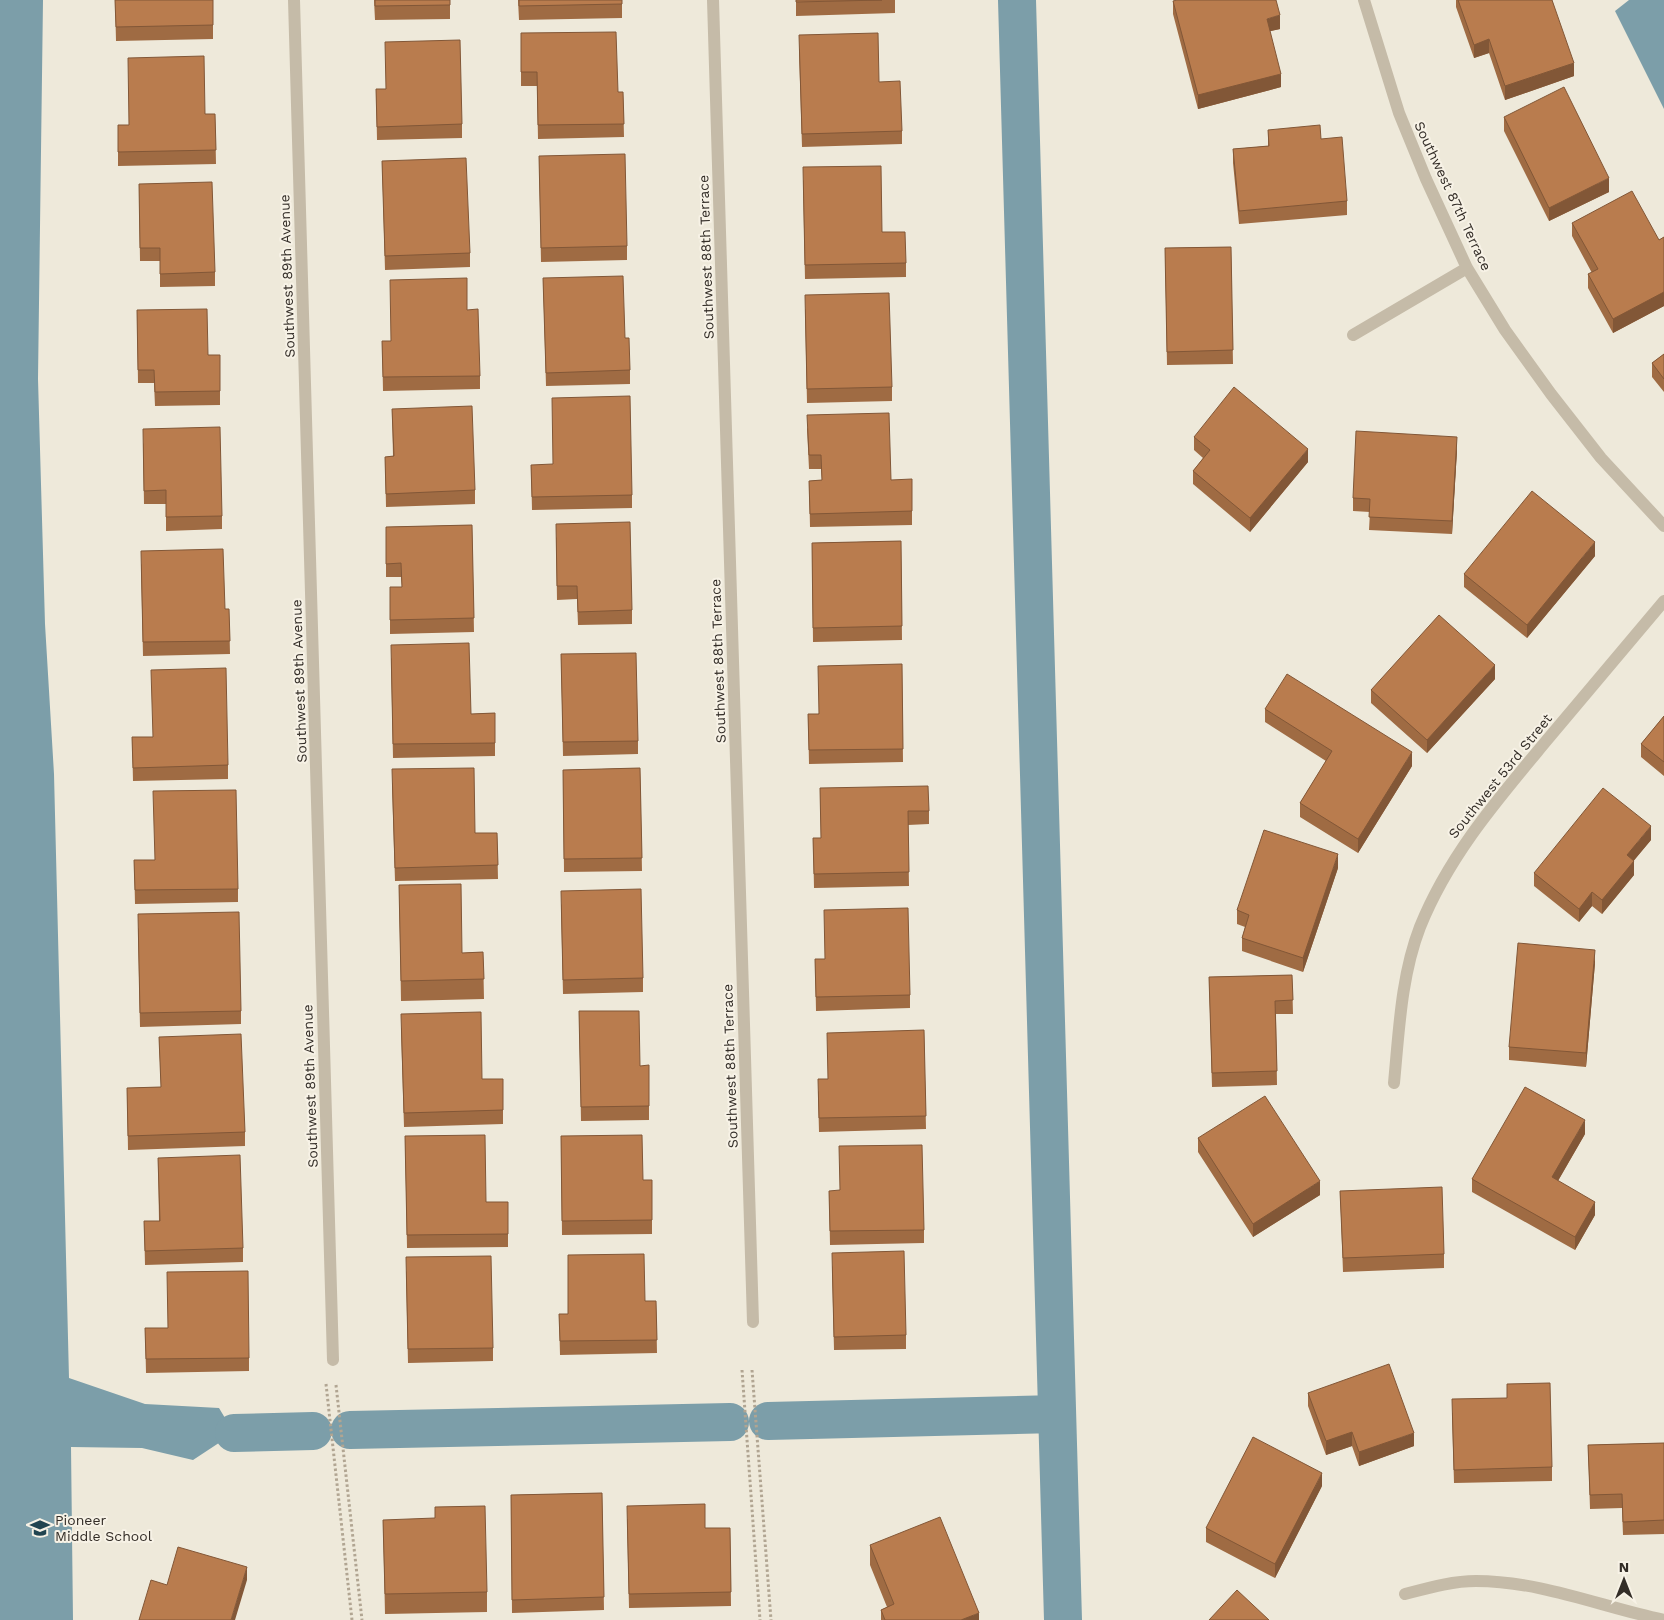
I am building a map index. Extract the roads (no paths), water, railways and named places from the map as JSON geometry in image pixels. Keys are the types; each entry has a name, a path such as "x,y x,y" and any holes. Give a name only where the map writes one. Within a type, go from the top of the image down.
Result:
{"street":[{"name":"Southwest 89th Avenue","path":"294,0 334,1360"},
{"name":"Southwest 88th Terrace","path":"713,0 753,1322"},
{"name":"Southwest 87th Terrace","path":"1364,0 1399,114 1426,179 1467,268 1505,330 1551,394 1601,458 1664,526"},
{"path":"1353,335 1467,268"},
{"name":"Southwest 53rd Street","path":"1394,1083 1405,981 1420,928 1441,880 1462,845 1496,801 1664,601"},
{"path":"1405,1594 1449,1584 1475,1581 1504,1582 1576,1597 1664,1620"}],"water":[{"path":"0,0 43,0 38,379 45,624 54,774 69,1378 145,1404 219,1408 234,1433 193,1460 142,1448 71,1447 73,1620 0,1620"},
{"path":"1629,0 1664,0 1664,109 1615,11"}],"waterway":[{"path":"1017,0 1063,1620"},
{"path":"768,1421 1057,1414"},
{"path":"350,1430 730,1422"},
{"path":"234,1433 313,1431"}],"place":[{"name":"Pioneer Middle School","path":"40,1528"}]}
